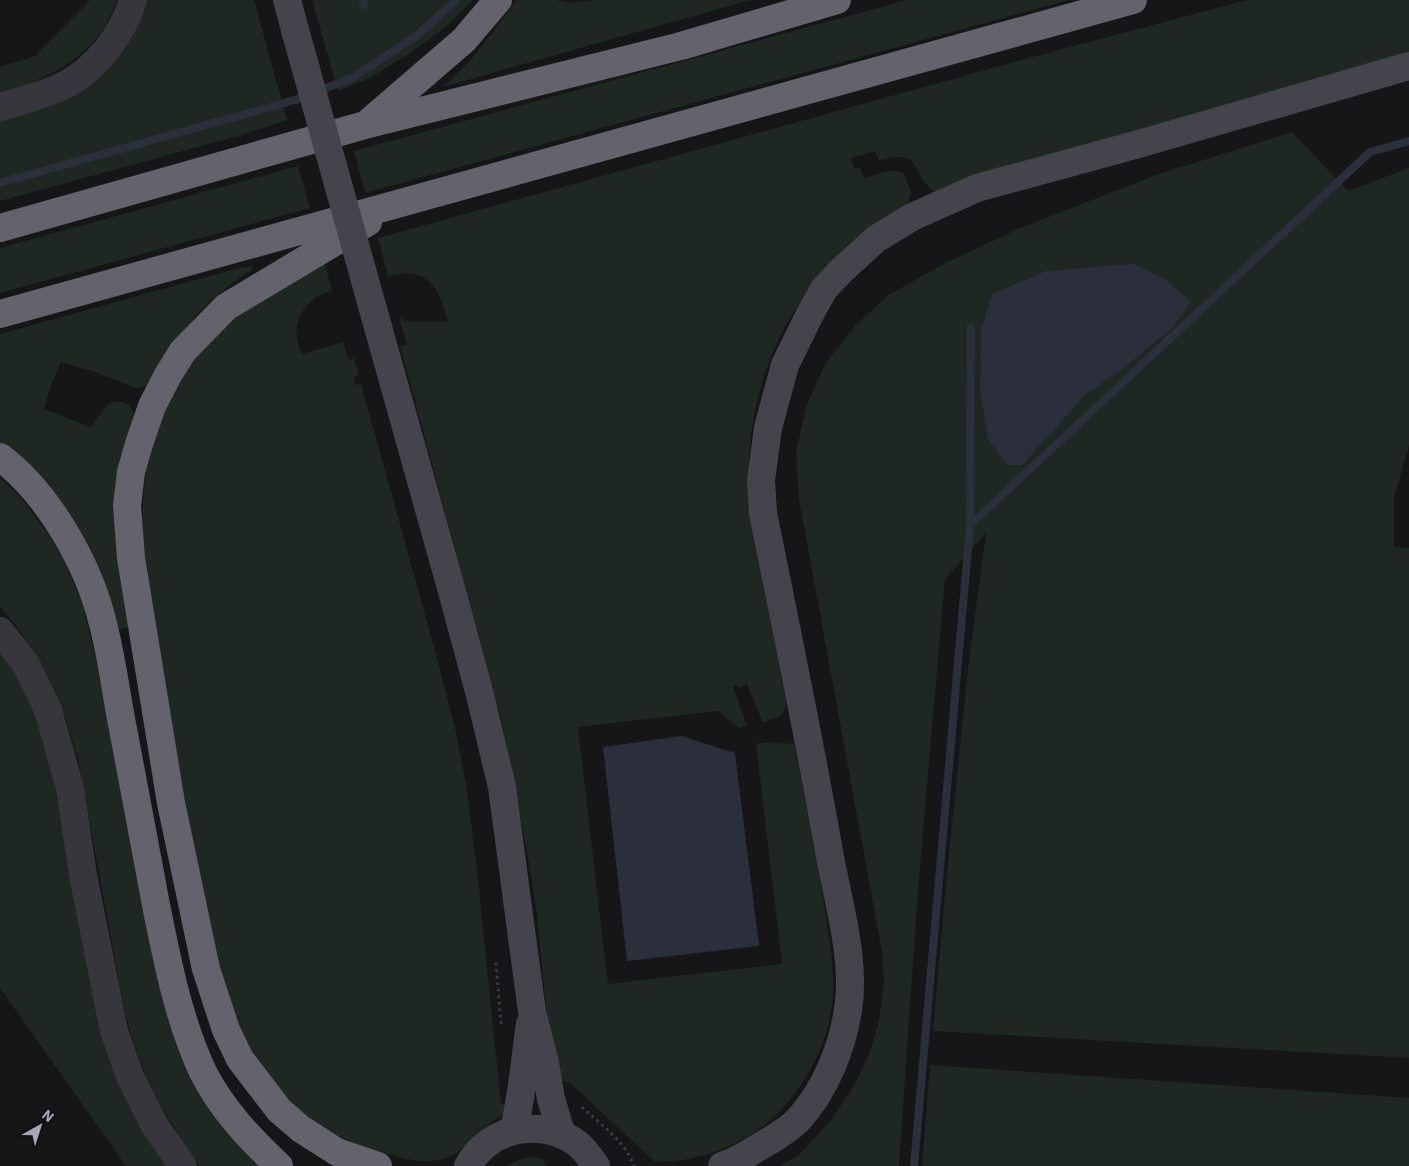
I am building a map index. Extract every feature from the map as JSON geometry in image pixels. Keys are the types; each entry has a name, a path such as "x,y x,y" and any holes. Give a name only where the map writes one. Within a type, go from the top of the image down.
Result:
{"highway":[{"path":"365,125 464,40 498,0"},
{"path":"0,228 365,125 682,46 837,0"},
{"path":"0,314 1133,0"},
{"path":"378,1166 337,1152 301,1129 279,1110 240,1059 226,1030 206,969 171,803 133,568 127,506 131,472 139,444 156,398 183,351 226,308 398,204"},
{"path":"0,457 30,484 55,516 83,565 103,623 140,825 172,980 191,1041 203,1072 219,1100 253,1141 279,1166"}],"street":[{"path":"0,107 56,89 81,73 110,44 120,31 132,0"},
{"path":"287,0 480,695 502,787 532,1012 545,1063 551,1099 562,1135"},
{"path":"722,1166 733,1163 779,1135 798,1120 819,1094 832,1064 848,1011 850,990 843,926 813,762 762,513 760,480 768,428 786,365 824,288 876,239 912,217 977,188 1409,66"},
{"path":"0,631 26,664 48,710 70,788 83,874 114,1031 130,1076 155,1126 183,1166"},
{"path":"514,1130 521,1098 532,1012"},
{"path":"468,1166 478,1152 488,1143 514,1130 540,1129 562,1135 579,1145 596,1166"}],"path":[{"path":"496,962 501,1026"}],"shaded area":[{"path":"90,0 117,0 98,36 85,50 55,71 0,95 0,67 35,56"},
{"path":"146,0 254,0 287,120 238,136 0,201 0,120 138,21"},
{"path":"312,0 473,0 446,27 407,55 368,79 338,91"},
{"path":"517,0 556,0 568,3 597,0 750,0 443,87 470,61"},
{"path":"907,0 1069,0 365,193 354,151"},
{"path":"1247,0 1409,0 1409,54 936,193 927,186 910,160 903,157 879,161 875,151 851,158 854,169 860,167 864,178 889,171 904,173 911,191 908,206 818,280 796,308 768,364 759,394 749,456 751,518 787,705 782,715 763,723 747,684 739,688 735,685 733,687 747,726 739,728 718,711 578,727 608,984 782,964 756,744 769,742 794,744 817,864 833,969 833,991 827,1028 814,1064 793,1096 767,1123 754,1132 728,1147 700,1157 655,1162 569,1082 557,1080 546,1008 537,916 530,869 502,722 400,346 407,344 399,317 405,321 449,321 434,286 428,281 414,274 406,273 388,276 378,238 1025,59"},
{"path":"1292,132 1348,191 1409,168 1409,445 1394,498 1394,547 1409,548 1409,1058 933,1031 969,660 986,533 945,579 918,890 899,1166 779,1166 799,1155 832,1119 856,1082 871,1050 879,1020 884,982 882,952 799,499 796,453 806,407 825,364 854,327 888,295 946,263 1018,229 1156,175"},
{"path":"298,166 310,208 0,293 0,248"},
{"path":"324,260 332,291 320,295 303,311 298,324 297,339 302,354 343,342 349,360 354,358 359,375 354,377 356,385 361,384 456,732 467,790 477,869 501,1104 512,1104 459,1151 445,1158 429,1161 413,1160 369,1148 335,1134 319,1124 305,1114 278,1088 254,1057 242,1035 228,997 217,957 193,850 152,630 144,566 143,503 147,465 154,440 174,392 206,343 226,323 258,300"},
{"path":"252,266 254,268 216,296 186,327 147,386 135,388 95,372 61,362 51,385 44,409 91,427 107,405 114,402 127,404 132,409 134,416 125,446 119,568 129,627 116,630 12,452 0,443 0,334"},
{"path":"0,478 22,499 48,534 63,558 83,605 98,669 151,949 163,998 230,1136 260,1166 200,1166 160,1105 142,1066 124,1009 79,763 65,717 42,664 20,631 0,606"},
{"path":"0,649 19,678 40,723 167,1166 126,1166 0,988"},
{"path":"930,1065 1409,1098 1409,1166 922,1166"},
{"path":"532,1157 541,1159 546,1166 507,1166 518,1160"}],"water":[{"path":"1134,264 1166,280 1191,302 1173,327 1125,367 1086,394 1022,465 1007,465 988,439 980,389 981,330 992,294 1046,271"},
{"path":"681,736 735,753 759,946 627,961 603,747"}],"waterway":[{"path":"363,0 364,5"},
{"path":"0,183 295,100 352,78 415,37 456,0"},
{"path":"970,525 1370,152 1409,141"},
{"path":"914,1166 970,525 971,327"}]}
